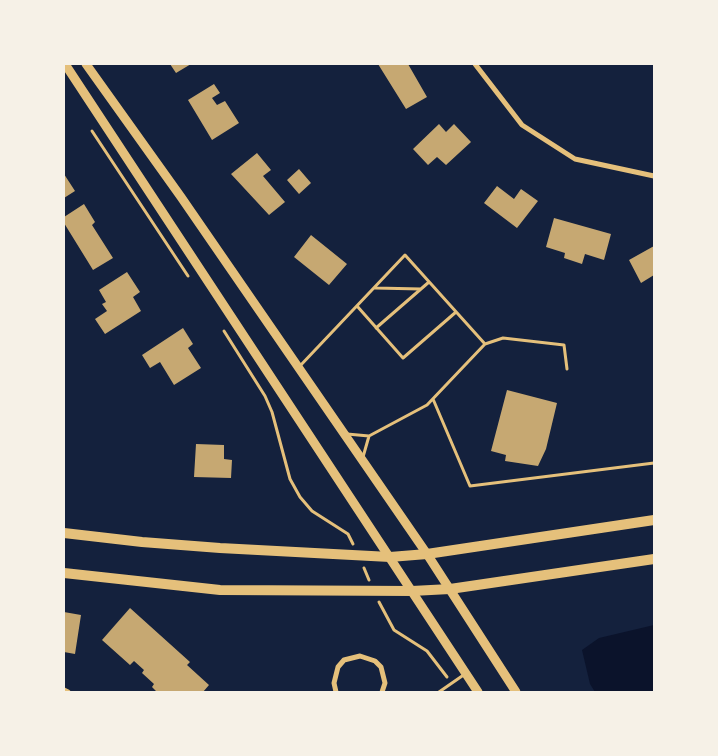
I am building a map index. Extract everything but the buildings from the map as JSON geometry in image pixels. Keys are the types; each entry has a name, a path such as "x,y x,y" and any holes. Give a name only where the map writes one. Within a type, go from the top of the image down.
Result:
{"main road":[{"path":"64,532 142,542 220,548 390,557 427,554 654,520"},
{"path":"64,574 220,590 412,591 450,589 654,559"}],"street":[{"path":"65,64 478,692"},
{"path":"86,64 427,554 516,692"},
{"path":"475,64 522,125 576,159 654,176"},
{"path":"336,692 334,683 338,667 344,660 360,656 376,661 381,667 385,683 382,692"},
{"path":"64,690 68,692"}],"lane":[{"path":"298,367 405,255 486,344"},
{"path":"376,328 429,282"},
{"path":"374,288 421,289"},
{"path":"357,306 403,358 456,312"},
{"path":"344,433 370,436 427,405 486,344 503,338 564,344 567,370"},
{"path":"433,399 470,486 654,463"},
{"path":"362,460 370,436"},
{"path":"439,692 466,674"}],"path":[{"path":"89,126 189,277"},
{"path":"219,324 272,412 290,479 300,497 312,511 348,534"},
{"path":"388,622 394,630 427,652 452,684"}],"water":[{"path":"654,625 654,692 595,692 590,684 582,650 599,638"}]}
